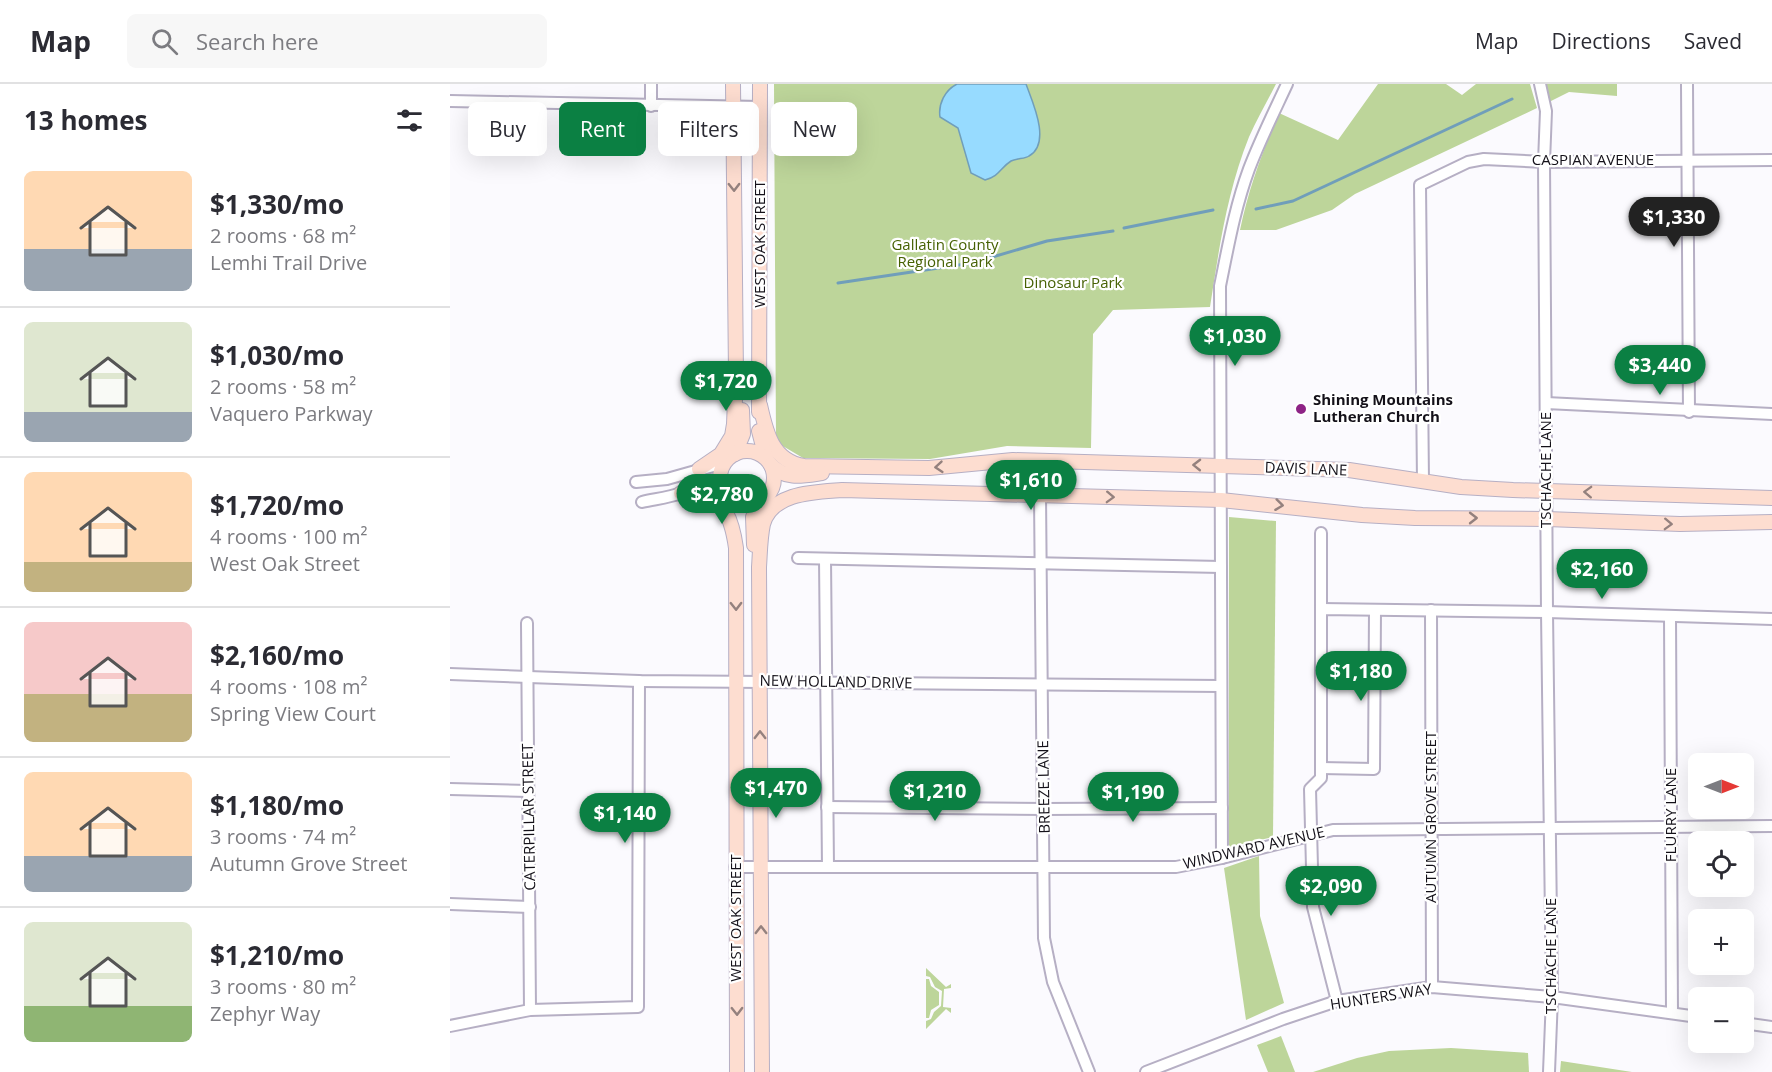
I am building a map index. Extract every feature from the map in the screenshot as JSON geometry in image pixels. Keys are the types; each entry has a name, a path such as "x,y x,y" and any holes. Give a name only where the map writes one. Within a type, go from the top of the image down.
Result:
{"main road":[{"name":"WEST OAK STREET","path":"733,84 733,102"},
{"name":"WEST OAK STREET","path":"760,84 760,405"},
{"name":"WEST OAK STREET","path":"734,156 736,375"},
{"path":"736,375 742,410 743,434 721,472 720,482 734,506 738,531 736,548"},
{"path":"699,469 721,454 732,436 736,404 736,375"},
{"path":"759,567 754,548 753,517 774,482 758,423 760,405"},
{"path":"760,405 769,440 778,453 800,466 838,468"},
{"path":"730,459 749,451 758,453 778,472 794,476 838,468"},
{"name":"DAVIS LANE","path":"838,468 928,468 1013,460 1221,466 1349,471 1461,487 1772,498"},
{"path":"726,495 744,506 795,489 828,487 842,490"},
{"path":"759,567 764,521 775,506 796,496 842,490 1221,500 1362,515 1680,524 1772,522"},
{"path":"681,493 706,495 723,507 733,530 736,548"},
{"name":"WEST OAK STREET","path":"736,548 737,1072"},
{"name":"WEST OAK STREET","path":"759,567 762,1072"}],"street":[{"path":"651,84 651,106"},
{"path":"1222,858 1220,286 1239,199 1266,126 1287,84"},
{"name":"TSCHACHE LANE","path":"1540,84 1546,111 1544,162 1546,519 1552,997 1549,1072"},
{"path":"1687,84 1689,412"},
{"path":"450,101 658,106"},
{"name":"CASPIAN AVENUE","path":"1423,482 1420,185 1467,162 1484,159 1544,162 1772,160"},
{"path":"1546,403 1689,412 1772,414"},
{"path":"636,482 667,479 730,459"},
{"path":"642,502 698,487 714,488 726,495"},
{"name":"BREEZE LANE","path":"1040,495 1044,938 1053,981 1089,1072"},
{"path":"1321,533 1321,778 1310,789 1313,907 1337,1001"},
{"path":"798,558 1221,567"},
{"path":"825,559 828,867"},
{"path":"1321,609 1547,612 1772,619"},
{"path":"1321,768 1374,769 1375,610"},
{"name":"AUTUMN GROVE STREET","path":"1431,610 1432,987"},
{"name":"FLURRY LANE","path":"1670,616 1672,1013"},
{"name":"CATERPILLAR STREET","path":"527,623 530,1010"},
{"name":"NEW HOLLAND DRIVE","path":"450,674 639,681 1221,686"},
{"path":"450,1026 530,1010 639,1006 639,681"},
{"path":"450,789 528,791"},
{"path":"827,807 1222,808"},
{"name":"WINDWARD AVENUE","path":"735,867 1176,867 1333,830 1431,830 1550,826 1772,826"},
{"path":"450,904 530,907"},
{"name":"HUNTERS WAY","path":"1146,1072 1282,1019 1337,1001 1432,987 1552,997 1688,1015"},
{"path":"1754,1025 1772,1027"}],"green space":[{"name":"Gallatin County Regional Park","path":"774,84 1276,84 1241,158 1225,221 1210,307 1113,310 1093,334 1091,448 1007,446 930,459 803,458 776,442 774,156 857,156 857,102 774,102"},
{"path":"1378,84 1446,84 1462,95 1476,84 1530,84 1537,108 1355,194 1332,210 1276,230 1240,230 1256,170 1279,113 1338,140"},
{"path":"1545,84 1617,84 1617,96 1569,92 1549,102"},
{"path":"1229,517 1276,521 1273,837 1229,847"},
{"path":"1259,856 1260,916 1284,1003 1246,1020 1224,868"},
{"path":"926,968 946,987 951,984 951,988 944,989 943,1007 951,1008 951,1013 946,1009 926,1029 926,1021 931,1019 934,1012 941,1006 942,991 935,987 930,977 926,976"},
{"path":"926,979 929,979 931,986 939,992 939,1005 931,1010 929,1018 926,1018"},
{"path":"1281,1036 1295,1072 1268,1072 1257,1045"},
{"path":"1451,1048 1528,1053 1529,1072 1313,1072 1389,1051"},
{"path":"1561,1061 1632,1072 1560,1072"}],"water":[{"path":"957,84 1026,84 1036,111 1040,132 1036,150 1027,157 1011,161 997,174 985,180 971,173 958,128 940,117 943,98"}],"waterway":[{"path":"1256,209 1293,201 1512,99"},
{"path":"1124,228 1213,210"},
{"path":"838,283 972,263 1047,241 1113,231"}],"place":[{"name":"Shining Mountains Lutheran Church","path":"1301,409"}],"park label":[{"name":"Dinosaur Park","path":"1073,283"}]}
